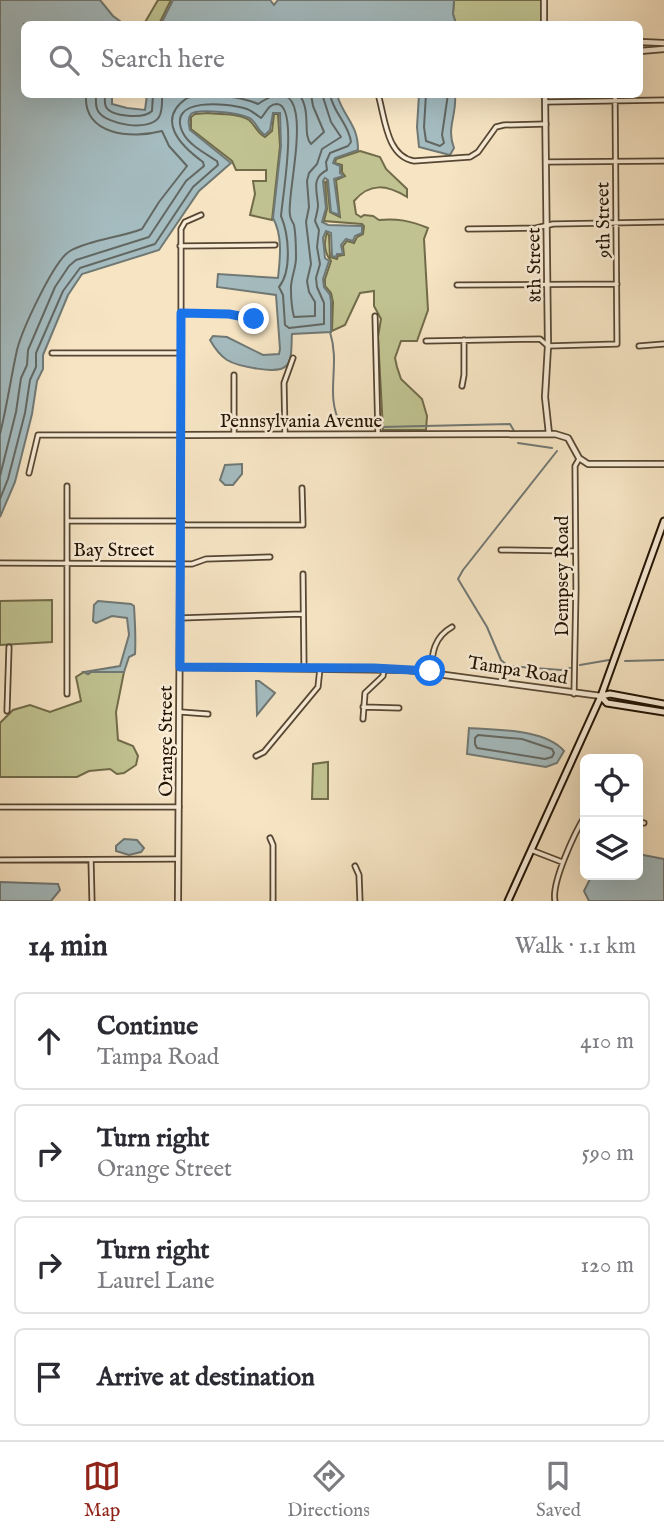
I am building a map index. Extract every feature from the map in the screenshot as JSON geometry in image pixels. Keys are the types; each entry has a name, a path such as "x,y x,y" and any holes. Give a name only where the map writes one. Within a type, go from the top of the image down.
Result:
{"main road":[{"path":"508,901 601,696 664,522"},
{"name":"Tampa Road","path":"664,704 610,694 601,696 607,703 664,712"}],"street":[{"path":"544,0 544,21"},
{"path":"643,42 664,43"},
{"path":"643,51 664,49"},
{"path":"379,98 396,151 405,159 414,161 470,158 478,152 496,127 546,124"},
{"name":"8th Street","path":"546,98 548,346 545,397 549,434"},
{"path":"546,102 601,98"},
{"name":"9th Street","path":"548,346 617,344 615,98"},
{"path":"631,98 664,100"},
{"path":"546,162 664,161"},
{"name":"Orange Street","path":"178,901 181,712 180,246 182,225 201,215"},
{"path":"468,229 664,222"},
{"path":"180,246 275,245"},
{"path":"457,285 617,284"},
{"path":"181,313 229,314 254,319"},
{"path":"376,316 378,434"},
{"path":"426,341 540,339 548,346"},
{"path":"462,386 464,341"},
{"path":"639,346 664,344"},
{"path":"52,353 180,353"},
{"path":"285,434 284,383 293,358"},
{"path":"234,375 234,434"},
{"name":"Pennsylvania Avenue","path":"29,473 38,435 549,434 565,436 579,458"},
{"path":"579,458 588,464 664,464"},
{"name":"Dempsey Road","path":"574,694 575,466 579,458"},
{"path":"67,486 67,694"},
{"path":"66,521 303,525 302,488"},
{"path":"501,550 575,551"},
{"name":"Bay Street","path":"0,563 192,564 206,559 270,557"},
{"path":"303,573 304,668"},
{"path":"180,618 302,614"},
{"path":"430,671 439,637 452,627"},
{"path":"8,711 9,647"},
{"name":"Tampa Road","path":"180,667 430,671 601,696"},
{"path":"256,756 264,752 318,687 320,668"},
{"path":"363,719 365,693 383,676 384,669"},
{"path":"363,707 399,708"},
{"path":"181,712 208,714"},
{"path":"0,807 179,807"},
{"path":"555,901 554,887 585,817"},
{"path":"270,838 273,845 273,901"},
{"path":"531,850 563,862"},
{"path":"0,860 178,859"},
{"path":"91,860 92,901"},
{"path":"355,866 359,875 360,901"}],"green space":[{"path":"158,0 171,0 160,21 146,21"},
{"path":"454,0 542,0 542,21 455,21"},
{"path":"208,113 245,118 265,137 272,131 274,114 278,114 280,146 272,220 250,215 255,194 253,181 266,181 266,170 236,170 232,161 191,129 191,117"},
{"path":"360,151 380,157 386,169 407,189 407,197 386,188 373,188 354,201 356,214 361,217 373,216 379,220 404,221 428,228 424,239 428,310 417,341 401,341 395,358 401,379 422,399 427,416 426,430 383,430 378,337 381,319 374,306 374,291 360,293 345,325 332,331 333,302 331,293 325,286 331,261 325,248 327,233 330,257 337,259 338,256 344,255 343,246 347,241 354,243 357,237 363,234 364,226 324,221 327,209 325,182 327,181 330,212 340,217 336,180 345,176 342,165 335,163 336,159"},
{"path":"52,600 52,642 0,645 0,601"},
{"path":"84,672 88,674 124,672 116,712 118,740 133,746 138,756 136,765 117,774 110,769 89,771 77,777 0,777 0,723 13,710 30,705 50,712 81,701 76,677"},
{"path":"328,762 328,799 312,799 313,764"}],"water":[{"path":"0,0 100,0 120,21 21,21 21,98 112,98 112,104 145,110 147,98 338,98 356,134 358,150 335,158 333,163 340,166 343,176 334,179 339,215 331,212 328,180 325,178 323,181 326,208 322,222 328,225 362,226 362,233 355,236 353,241 346,239 341,245 343,254 337,254 336,257 332,256 331,233 326,231 323,238 325,258 329,261 323,279 324,287 330,295 331,332 292,334 290,360 282,369 275,370 257,369 227,360 210,340 213,336 227,337 263,355 279,354 276,295 217,287 218,274 278,278 280,240 273,218 281,146 280,113 273,113 270,130 265,135 246,117 211,111 191,114 190,130 231,163 199,191 159,250 82,274 68,295 43,355 43,369 37,381 32,414 15,482 0,517"},
{"path":"173,0 270,0 274,5 278,0 454,0 455,21 162,21"},
{"path":"419,98 455,98 451,128 454,148 450,155 419,147"},
{"path":"242,464 242,474 233,485 225,485 220,480 225,465"},
{"path":"98,601 134,606 135,654 129,657 124,672 84,672 120,666 129,635 127,618 112,616 96,623 93,621 94,605"},
{"path":"256,681 275,693 257,715"},
{"path":"469,728 533,735 545,738 564,751 557,763 546,767 467,754"},
{"path":"124,839 137,840 144,848 141,852 129,855 116,851 116,846"},
{"path":"643,855 664,859 664,901 589,901 584,891 590,880 643,880"},
{"path":"0,882 58,884 60,890 51,901 0,901"}],"waterway":[{"path":"330,332 334,357 334,402 341,425 375,427"},
{"path":"381,427 510,424 514,431"},
{"path":"518,443 552,448"},
{"path":"557,451 458,579 487,627 501,660 508,666 561,670 570,668"},
{"path":"580,665 609,660"},
{"path":"625,661 664,660"}],"route":[{"path":"254,319 209,312 181,313 180,667 374,668 430,671"}]}
